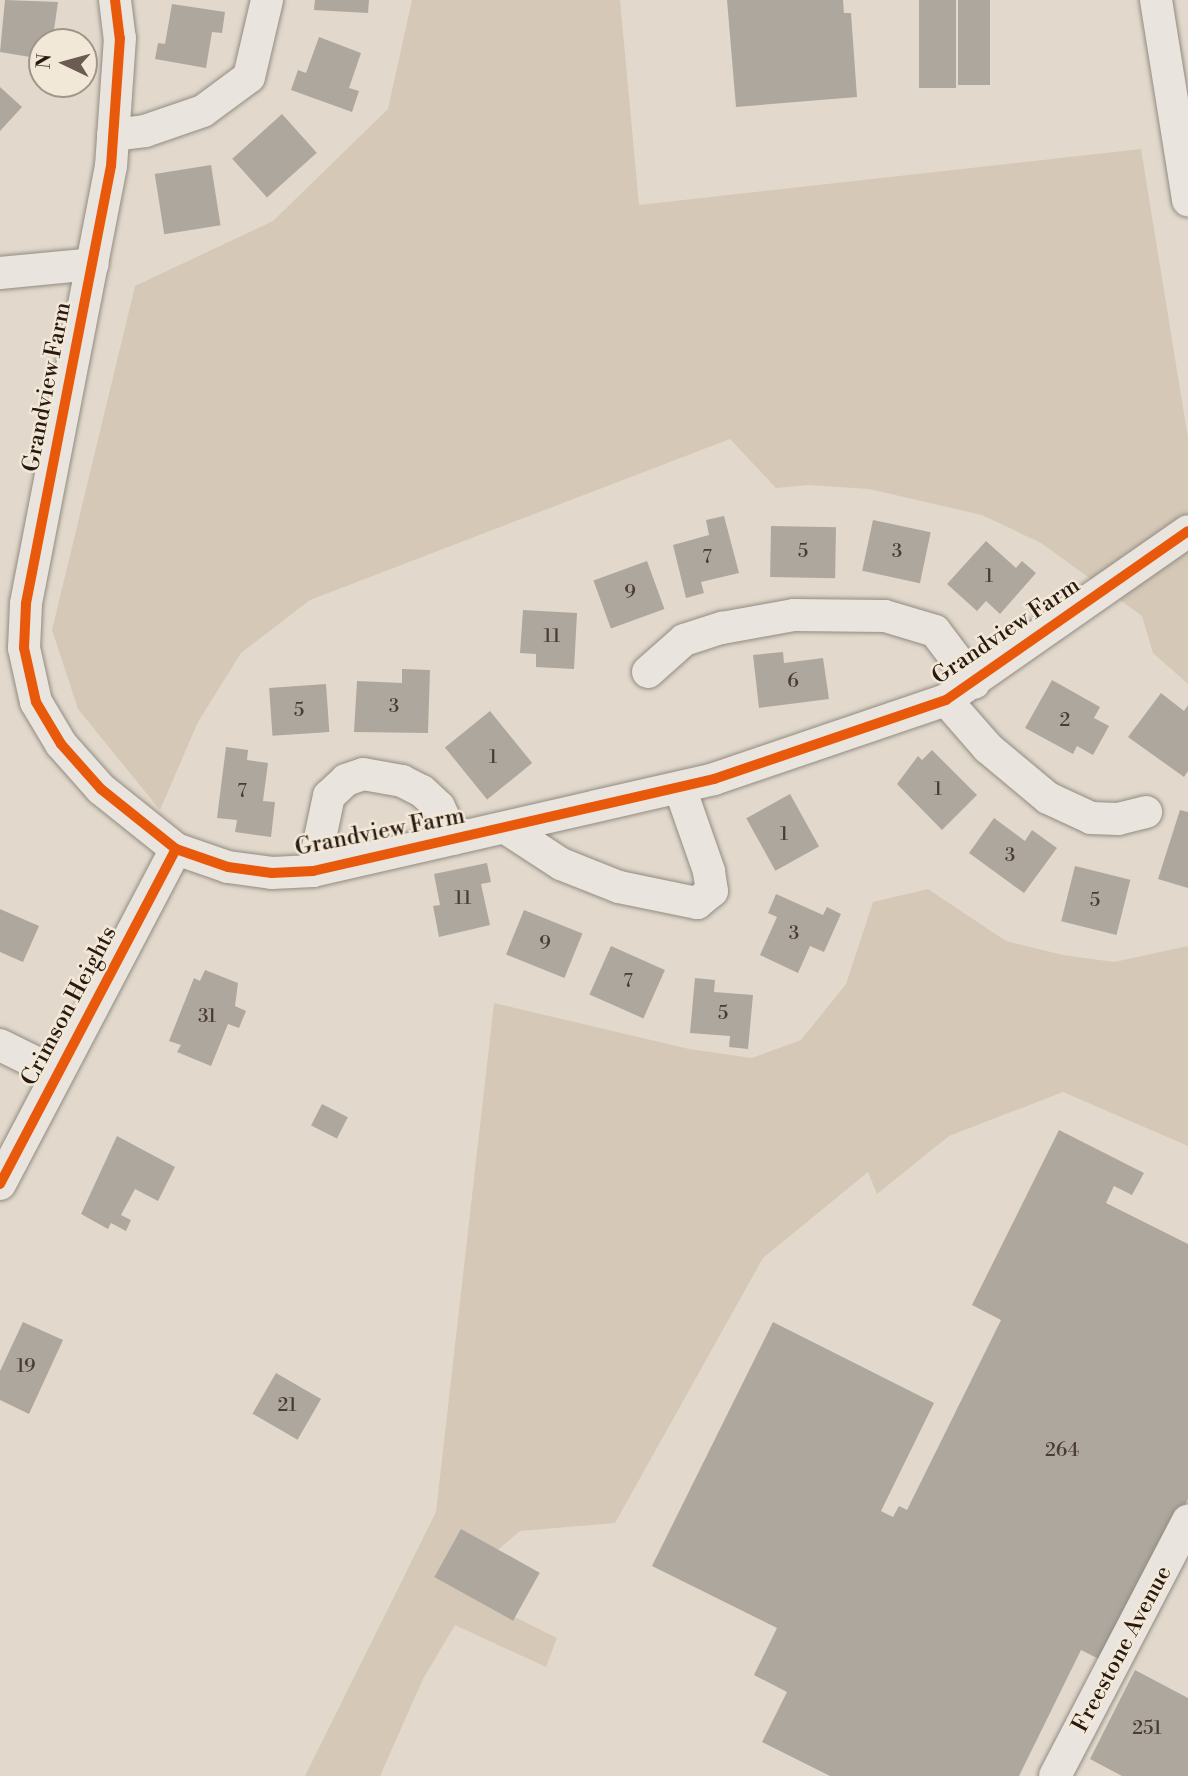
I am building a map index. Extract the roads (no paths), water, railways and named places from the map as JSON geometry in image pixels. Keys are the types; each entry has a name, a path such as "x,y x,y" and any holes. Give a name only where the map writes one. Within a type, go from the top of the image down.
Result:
{"street":[{"name":"Grandview Farm","path":"115,0 120,38 113,135 93,264 26,604 24,648 36,702 61,744 101,789 176,849 229,867 272,873 313,871 680,789 946,699 974,683 1188,531"},
{"path":"113,135 145,131 203,111 249,77 267,0"},
{"path":"1156,0 1188,200"},
{"path":"0,273 93,264"},
{"path":"648,672 684,640 722,628 794,615 885,616 935,631 974,683"},
{"path":"946,699 988,748 1048,798 1091,818 1118,819 1146,812"},
{"path":"313,871 329,796 346,780 363,774 402,781 422,791 439,807 454,839"},
{"path":"506,828 561,864 618,887 697,903 712,891 709,871 680,789"},
{"name":"Crimson Heights","path":"0,1184 176,849"},
{"path":"0,1045 57,1073"},
{"name":"Freestone Avenue","path":"1055,1776 1188,1521"}]}
